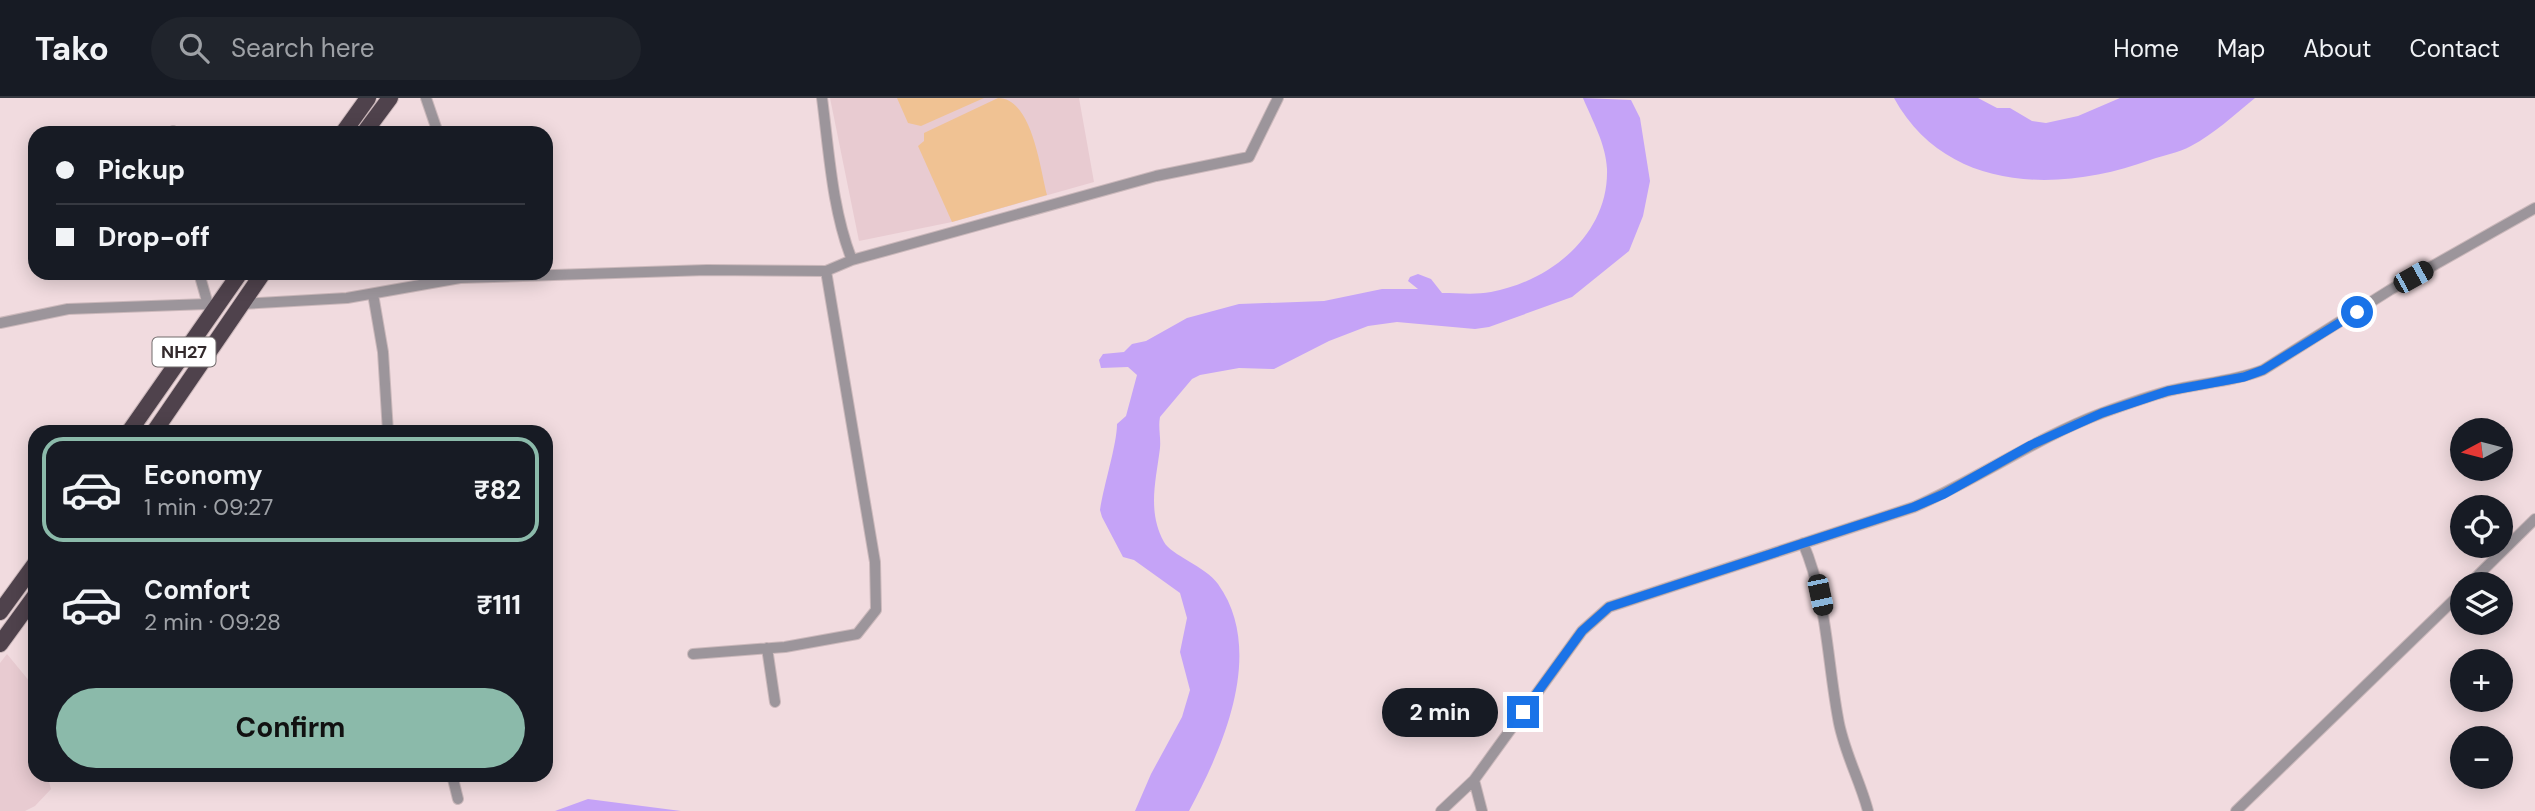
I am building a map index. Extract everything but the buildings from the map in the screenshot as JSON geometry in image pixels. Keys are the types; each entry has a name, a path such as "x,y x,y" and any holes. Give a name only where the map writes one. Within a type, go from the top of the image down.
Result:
{"highway":[{"path":"348,126 368,98"},
{"path":"369,126 390,98"},
{"name":"NH27","path":"134,425 209,309 234,280"},
{"name":"NH27","path":"159,425 257,280"},
{"path":"0,612 28,574"},
{"path":"0,644 28,606"}],"street":[{"path":"426,98 436,126"},
{"path":"822,98 845,242 852,260"},
{"path":"553,273 826,271 852,260 1156,176 1249,157 1278,98"},
{"path":"1441,811 1475,780 1582,631 1599,613 1646,593 1872,522 1934,498 2031,445 2102,413 2168,391 2244,377 2263,370 2390,290 2535,208"},
{"path":"693,654 767,648 858,634 876,610 875,562 826,271"},
{"path":"0,323 68,309 209,309 201,280"},
{"path":"241,304 307,303 373,294 443,280"},
{"path":"373,294 383,352 388,425"},
{"path":"2481,572 2535,519"},
{"path":"1803,543 1814,569 1825,622 1838,721 1868,811"},
{"path":"2236,811 2450,604"},
{"path":"767,648 775,702"},
{"path":"1475,780 1482,811"},
{"path":"454,782 458,799"}],"shaded area":[{"path":"830,98 1079,98 1094,182 952,222 859,241"},
{"path":"897,98 984,98 921,126 908,123"},
{"path":"998,98 1010,101 1027,122 1047,195 952,222 918,146 924,141 924,133"},
{"path":"1583,98 1631,100 1640,118 1650,181 1643,216 1629,251 1572,297 1489,327 1475,329 1397,322 1368,326 1329,341 1274,369 1239,368 1200,375 1192,379 1160,417 1160,448 1154,496 1159,530 1168,547 1218,584 1232,610 1238,639 1239,669 1226,729 1189,811 1135,811 1151,774 1182,717 1190,690 1180,652 1187,618 1180,593 1134,560 1123,557 1102,517 1100,510 1117,424 1126,416 1137,375 1128,367 1101,368 1099,360 1103,354 1124,352 1132,344 1146,341 1187,318 1239,304 1324,301 1382,289 1418,289 1408,281 1410,277 1418,274 1431,279 1442,293 1473,294 1513,286 1535,277 1572,251 1587,234 1598,214 1605,192 1607,169 1604,150"},
{"path":"1894,98 1978,98 1997,108 2010,108 2032,121 2046,123 2078,116 2120,98 2255,98 2208,136 2181,150 2115,171 2079,178 2043,180 2008,177 1974,168 1943,152 1916,129"},
{"path":"7,654 28,680 28,782 49,782 51,789 35,806 25,811 0,811 0,663"},
{"path":"588,799 681,811 555,811"}],"route":[{"path":"1523,712 1582,631 1599,613 1609,607 1914,507 1944,494 2031,445 2102,413 2168,391 2244,377 2263,370 2357,312"}]}
